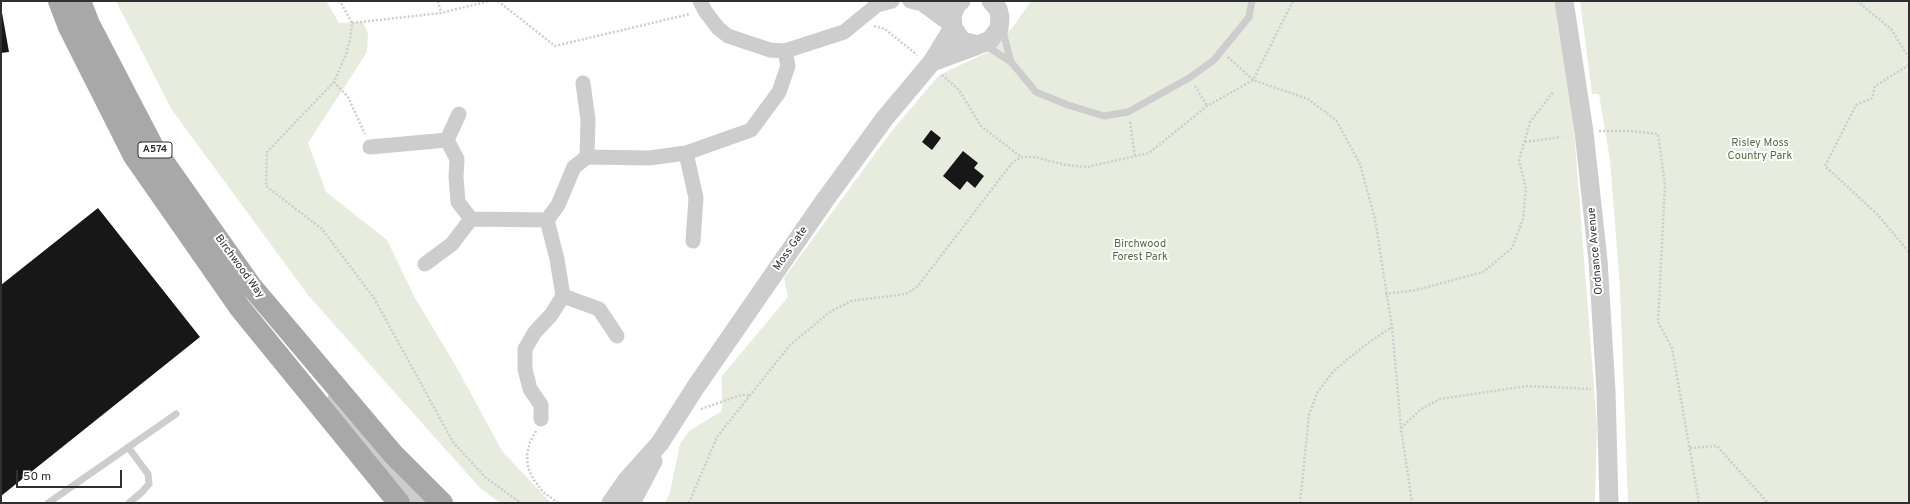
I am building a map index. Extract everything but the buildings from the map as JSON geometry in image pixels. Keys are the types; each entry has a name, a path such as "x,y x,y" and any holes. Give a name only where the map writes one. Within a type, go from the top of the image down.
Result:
{"main road":[{"name":"Birchwood Way","path":"58,1 69,27 134,156 240,308 399,503"},
{"name":"Birchwood Way","path":"80,1 89,24 153,147 251,286 393,454 442,503"}],"street":[{"path":"702,6 718,28 728,36 770,50 785,51 844,32 877,6 892,1"},
{"name":"Moss Gate","path":"930,64 981,44 995,35 997,13 1012,1"},
{"name":"Ordnance Avenue","path":"1564,1 1585,140 1598,260 1606,391 1609,503"},
{"path":"916,3 959,3"},
{"path":"916,3 952,27 962,41 981,44"},
{"name":"Moss Gate","path":"611,503 627,480 660,443 825,200 885,118 930,64 952,27 952,15 959,3"},
{"path":"547,220 558,205 574,167 587,157 649,158 686,153 751,130 779,92 788,66 785,51"},
{"path":"583,83 588,120 587,157"},
{"path":"447,140 459,114"},
{"path":"371,147 447,140"},
{"path":"447,140 457,159 456,177 458,202 471,220"},
{"path":"686,153 696,198 693,241"},
{"path":"471,220 547,220"},
{"path":"425,264 452,244 471,220"},
{"path":"541,419 541,405 530,389 526,369 525,348 563,296 557,259 547,220"},
{"name":"A574","path":"251,286 383,464 420,503"},
{"path":"563,296 599,309 617,336"},
{"name":"Moss Gate","path":"631,503 649,469 660,443"}],"lane":[{"path":"981,44 1011,62 1036,92 1068,105 1104,116 1128,112 1189,78 1214,60 1249,17 1252,1"},
{"path":"997,13 1011,62"},
{"path":"48,503 176,414"},
{"path":"128,447 148,474 149,484 130,503"}],"path":[{"path":"338,1 342,3 352,23 350,40 334,82 267,152 266,186 322,229 374,298 453,442 486,478 521,503"},
{"path":"438,1 441,13"},
{"path":"352,23 441,13 489,1"},
{"path":"498,1 555,46 702,6"},
{"path":"689,503 717,437 752,395 790,345 830,312 851,301 908,293 918,286 1012,163 1021,157 1035,157 1066,165 1087,167 1149,153 1207,106 1253,80 1293,1"},
{"path":"1857,1 1891,29 1909,58"},
{"path":"871,26 878,26 885,29 930,64 959,90 981,126 1021,157"},
{"path":"1221,51 1253,80 1308,100 1336,120 1360,164 1375,219 1385,294 1392,327 1401,428 1412,503"},
{"path":"1909,65 1875,86 1872,98 1856,105 1825,166 1877,214 1909,252"},
{"path":"1189,78 1207,106"},
{"path":"334,82 348,97 371,147"},
{"path":"1385,294 1416,290 1483,272 1512,248 1523,219 1526,188 1520,160 1530,122 1554,91"},
{"path":"1128,112 1135,157"},
{"path":"1595,131 1631,131 1658,134 1664,185 1658,322 1672,348 1699,503"},
{"path":"1525,142 1561,136"},
{"path":"1300,503 1309,415 1317,393 1332,373 1343,363 1368,343 1392,327"},
{"path":"1401,428 1421,410 1440,399 1527,386 1584,388 1606,391"},
{"path":"700,409 740,396 752,395"},
{"path":"541,419 530,442 527,455 528,468 534,480 543,492 558,503"},
{"path":"1690,448 1717,446 1768,503"}],"green space":[{"path":"116,1 326,1 339,23 363,22 368,34 367,52 308,143 326,192 387,240 415,298 457,368 502,451 551,503 500,503 480,488 308,295 172,110"},
{"name":"Birchwood Forest Park","path":"1031,1 1556,1 1574,130 1597,426 1595,503 665,503 670,492 680,444 689,431 722,411 722,376 788,297 784,278 891,132 939,75 986,53 1013,27"},
{"name":"Risley Moss Country Park","path":"1580,1 1909,1 1909,503 1628,503 1620,288 1610,160 1599,94 1592,94"}]}
